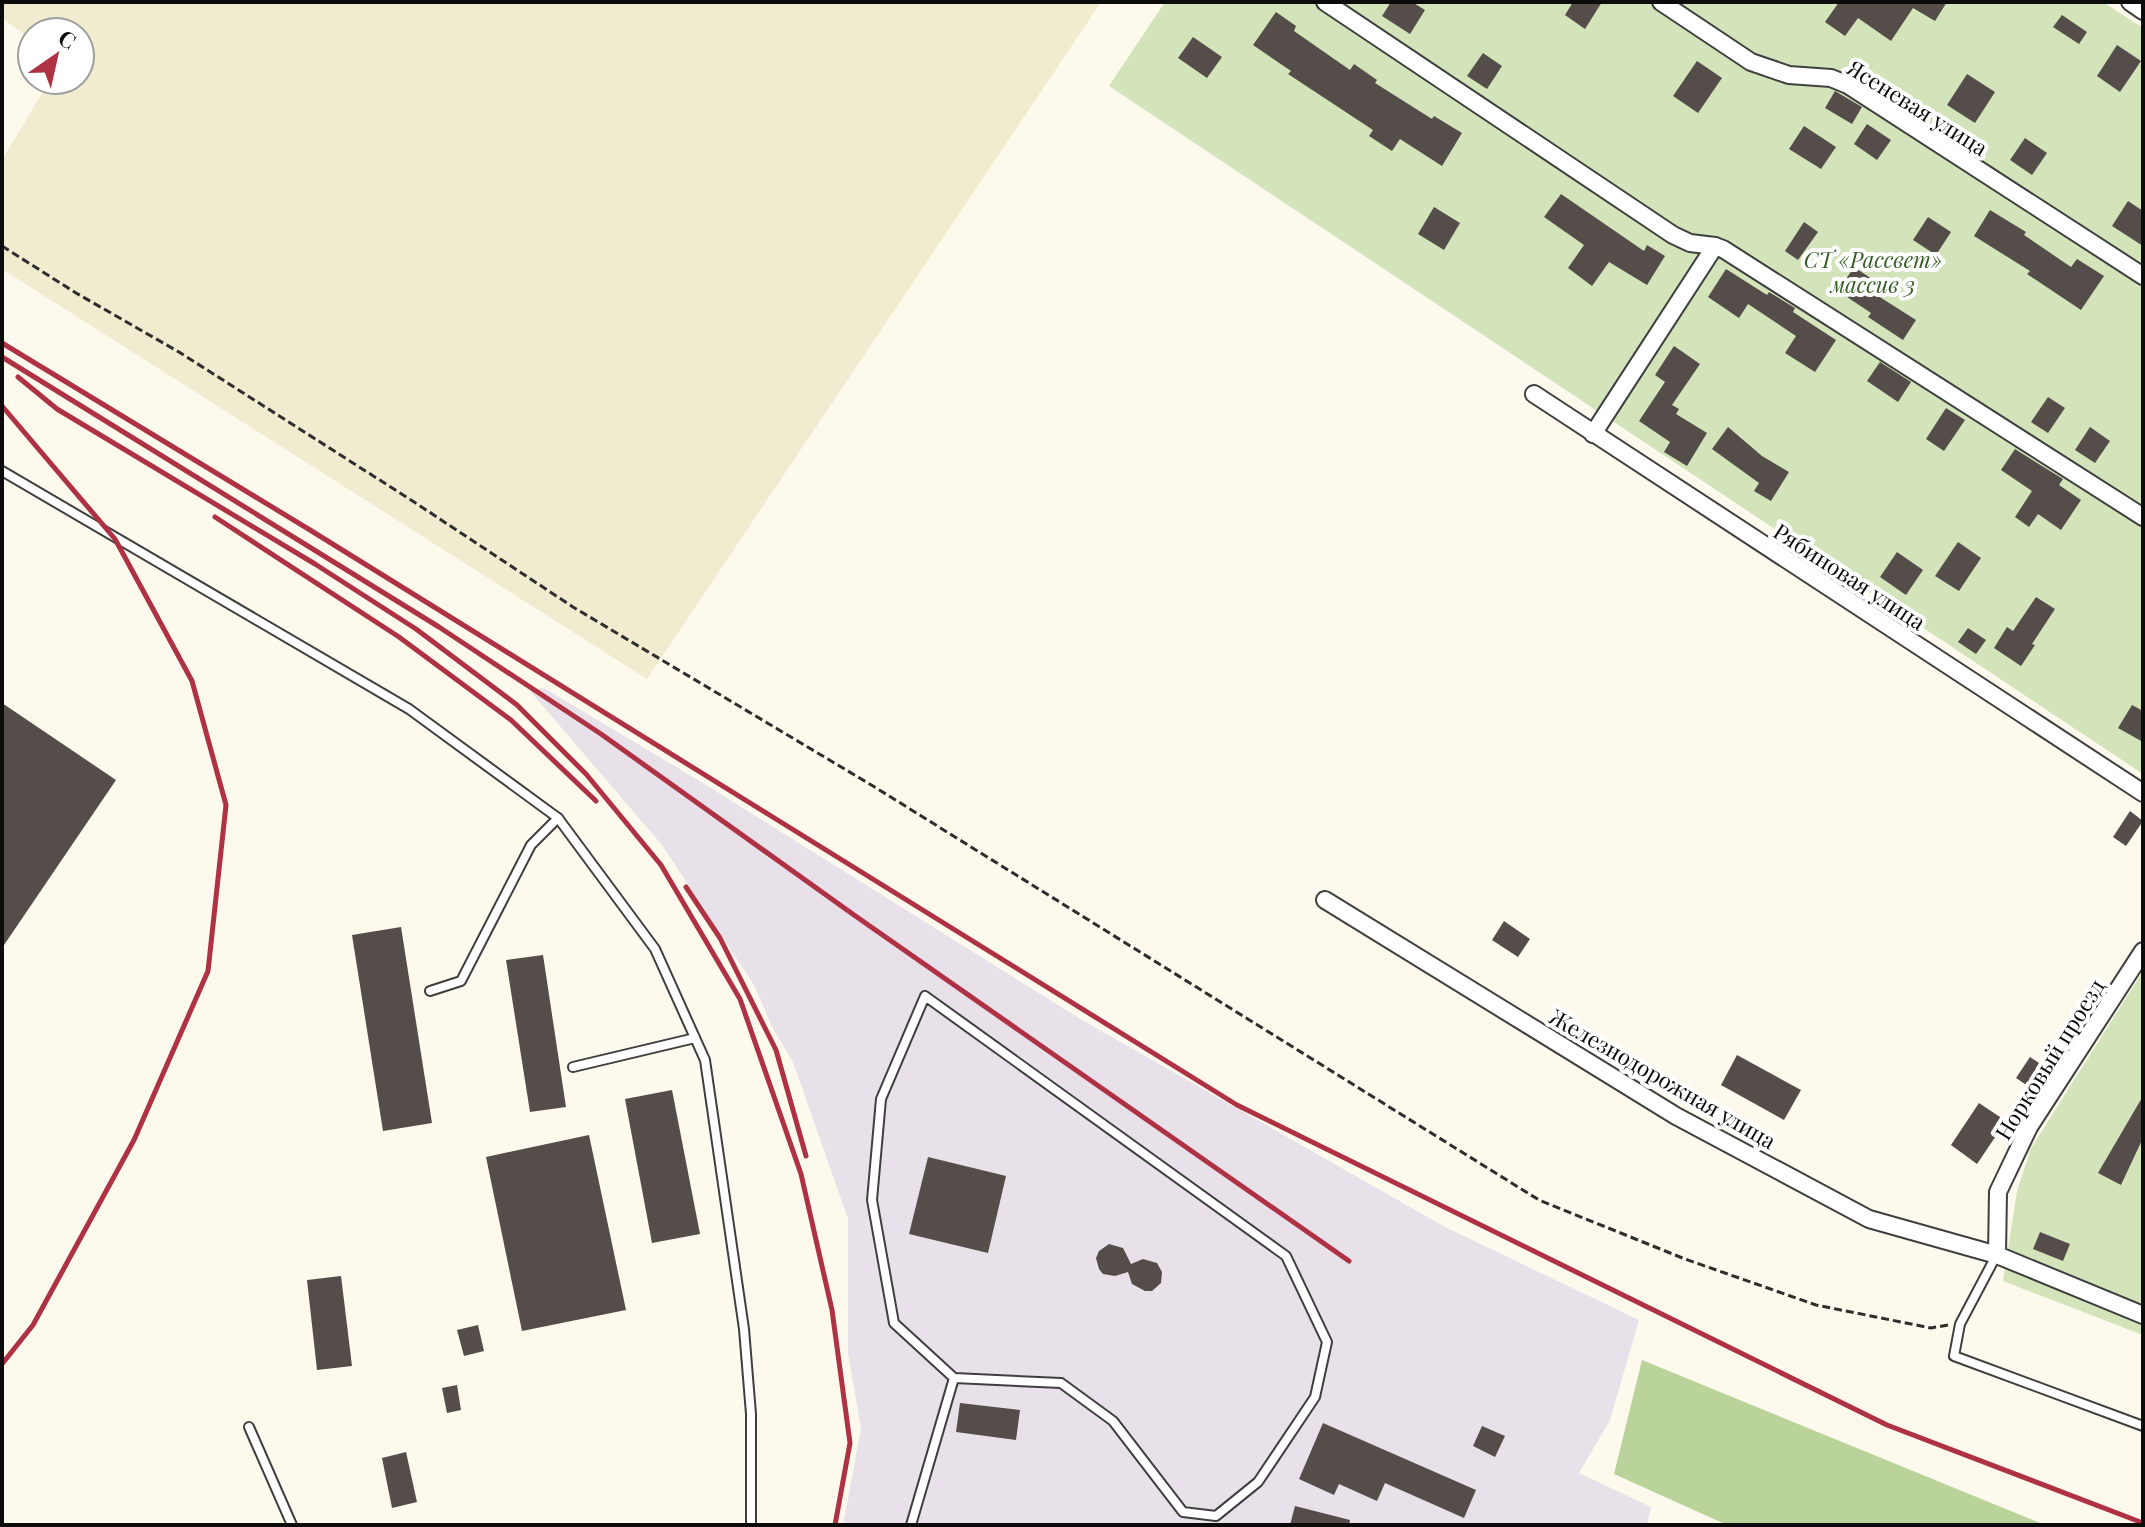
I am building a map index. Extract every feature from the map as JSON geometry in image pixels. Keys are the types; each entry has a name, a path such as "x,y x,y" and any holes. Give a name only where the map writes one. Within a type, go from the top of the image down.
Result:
{"street":[{"path":"1325,2 1673,235 1690,243 1723,249 2143,517"},
{"name":"Ясеневая улица","path":"1661,2 1751,62 1789,75 1831,78 1848,85 2143,276"},
{"path":"2130,2 2143,11"},
{"path":"1593,434 1715,246"},
{"name":"Рябиновая улица","path":"1534,394 2143,793"},
{"name":"Железнодорожная улица","path":"1325,900 1676,1116 1869,1219 1997,1255 2143,1315"},
{"name":"Норковый проезд","path":"1997,1255 1998,1192 2029,1127 2143,951"}],"lane":[{"path":"2,471 409,709 558,818 655,949 705,1060 744,1329 751,1414 751,1525"},
{"path":"430,991 461,981 531,845 558,818"},
{"path":"925,996 1286,1256 1327,1342 1315,1397 1258,1482 1216,1516 1183,1512 1113,1421 1061,1383 954,1378 894,1323 872,1200 881,1099 925,996"},
{"path":"573,1067 695,1038"},
{"path":"1997,1255 1960,1324 1954,1356 2143,1426"},
{"path":"911,1525 954,1378"},
{"path":"249,1427 292,1525"}],"path":[{"path":"2,246 179,352 573,607 886,794 1539,1200 1685,1259 1816,1305 1931,1328 1960,1324"}],"shaded area":[{"path":"2,2 1101,2 647,679 2,269 2,160 40,96 96,96 96,16 16,16 16,28 2,18"},
{"path":"544,688 703,783 1082,1020 1445,1227 1639,1320 1610,1420 1579,1473 1651,1507 1647,1525 843,1525 861,1428 848,1353 848,1219 793,1062 773,1029 754,985 662,845 530,691"}],"green space":[{"name":"СТ «Рассвет» массив 3","path":"1165,2 2103,2 2143,28 2143,774 1109,86"},
{"path":"2143,971 2143,1335 2003,1281 2017,1191 2031,1148"},
{"path":"1642,1360 2045,1525 1727,1525 1614,1474"}],"building":[{"path":"1391,2 1412,2 1425,10 1410,34 1382,16"},
{"path":"1573,2 1602,2 1585,29 1565,15"},
{"path":"1839,2 1947,2 1935,21 1913,8 1891,41 1858,18 1845,36 1825,22"},
{"path":"1276,12 1296,26 1294,31 1350,70 1354,64 1377,80 1375,83 1432,119 1434,116 1462,133 1442,166 1400,139 1392,151 1369,136 1373,130 1288,74 1291,71 1253,45"},
{"path":"2062,15 2087,32 2079,44 2053,27"},
{"path":"1193,37 1222,57 1207,78 1178,58"},
{"path":"2117,45 2141,61 2120,92 2097,76"},
{"path":"1483,53 1502,66 1487,89 1467,76"},
{"path":"1697,61 1722,78 1698,113 1673,96"},
{"path":"1967,74 1995,92 1975,123 1947,105"},
{"path":"1835,91 1862,107 1852,124 1825,108"},
{"path":"1867,124 1891,140 1877,160 1854,144"},
{"path":"1804,126 1836,147 1821,169 1789,149"},
{"path":"2025,138 2047,153 2032,175 2010,160"},
{"path":"1561,194 1644,251 1647,245 1665,256 1647,285 1609,262 1592,286 1568,268 1584,245 1544,217"},
{"path":"2128,201 2143,211 2143,246 2112,226"},
{"path":"1434,207 1460,223 1444,250 1418,234"},
{"path":"1990,210 2026,232 2024,235 2071,267 2077,259 2104,276 2081,310 2027,274 2030,271 1974,236"},
{"path":"1928,217 1951,232 1936,255 1913,240"},
{"path":"1804,222 1818,232 1798,260 1785,251"},
{"path":"1854,267 1881,285 1875,294 1916,320 1903,340 1868,317 1871,313 1838,291"},
{"path":"1726,269 1767,295 1769,292 1795,308 1793,312 1836,340 1815,372 1785,353 1796,336 1748,304 1739,318 1708,297"},
{"path":"1674,346 1700,364 1672,405 1679,409 1676,414 1707,433 1687,466 1664,452 1670,442 1639,421 1665,382 1655,375"},
{"path":"1880,362 1911,382 1898,402 1867,381"},
{"path":"2048,397 2065,408 2048,433 2031,422"},
{"path":"1946,408 1965,420 1944,451 1926,439"},
{"path":"1728,427 1762,456 1789,472 1771,501 1754,491 1759,483 1712,449"},
{"path":"2090,427 2110,441 2095,463 2075,450"},
{"path":"2015,449 2063,479 2059,485 2081,500 2061,530 2038,514 2029,527 2015,517 2032,491 2001,470"},
{"path":"1958,542 1981,558 1959,591 1935,576"},
{"path":"1897,552 1923,570 1906,595 1880,577"},
{"path":"2036,597 2055,609 2021,666 1994,648 2007,627 2013,631"},
{"path":"1968,628 1986,640 1976,654 1958,642"},
{"path":"2,703 116,780 2,948"},
{"path":"2132,705 2143,711 2143,742 2118,728"},
{"path":"2130,811 2143,821 2126,846 2113,837"},
{"path":"1504,921 1530,939 1518,957 1492,940"},
{"path":"401,927 432,1123 383,1131 352,935"},
{"path":"543,955 566,1107 530,1112 506,960"},
{"path":"1737,1055 1801,1090 1784,1120 1721,1085"},
{"path":"2030,1057 2042,1065 2028,1086 2016,1078"},
{"path":"672,1090 700,1234 652,1243 625,1099"},
{"path":"2143,1096 2143,1138 2121,1185 2098,1173"},
{"path":"1979,1103 2006,1121 1977,1164 1951,1145"},
{"path":"589,1135 626,1310 522,1331 486,1157"},
{"path":"928,1157 1006,1176 988,1253 909,1234"},
{"path":"2040,1232 2070,1244 2063,1261 2033,1249"},
{"path":"1109,1244 1123,1248 1131,1264 1143,1259 1157,1263 1162,1272 1161,1283 1152,1291 1145,1291 1132,1284 1128,1272 1115,1276 1103,1274 1096,1258 1099,1251"},
{"path":"341,1276 352,1366 317,1370 307,1280"},
{"path":"478,1325 484,1351 464,1356 457,1330"},
{"path":"457,1385 461,1410 447,1413 442,1388"},
{"path":"960,1403 1020,1410 1016,1440 956,1432"},
{"path":"1323,1423 1476,1490 1464,1518 1385,1483 1377,1501 1339,1484 1334,1495 1299,1479"},
{"path":"1482,1426 1505,1436 1495,1457 1473,1446"},
{"path":"406,1452 417,1502 392,1508 382,1458"},
{"path":"1295,1506 1350,1520 1349,1525 1290,1525"}],"railway":[{"path":"2,343 310,530 1237,1105 1887,1425 2143,1523"},
{"path":"2,357 439,627 601,734 1349,1261"},
{"path":"18,377 57,409 315,564 416,629 517,705 586,774 661,865 740,999 801,1174 832,1310 850,1443 835,1525"},
{"path":"2,406 115,539 192,681 226,805 208,971 134,1140 33,1325 2,1364"},
{"path":"215,517 399,637 511,720 596,801"},
{"path":"686,887 720,938 776,1050 806,1156"}]}
